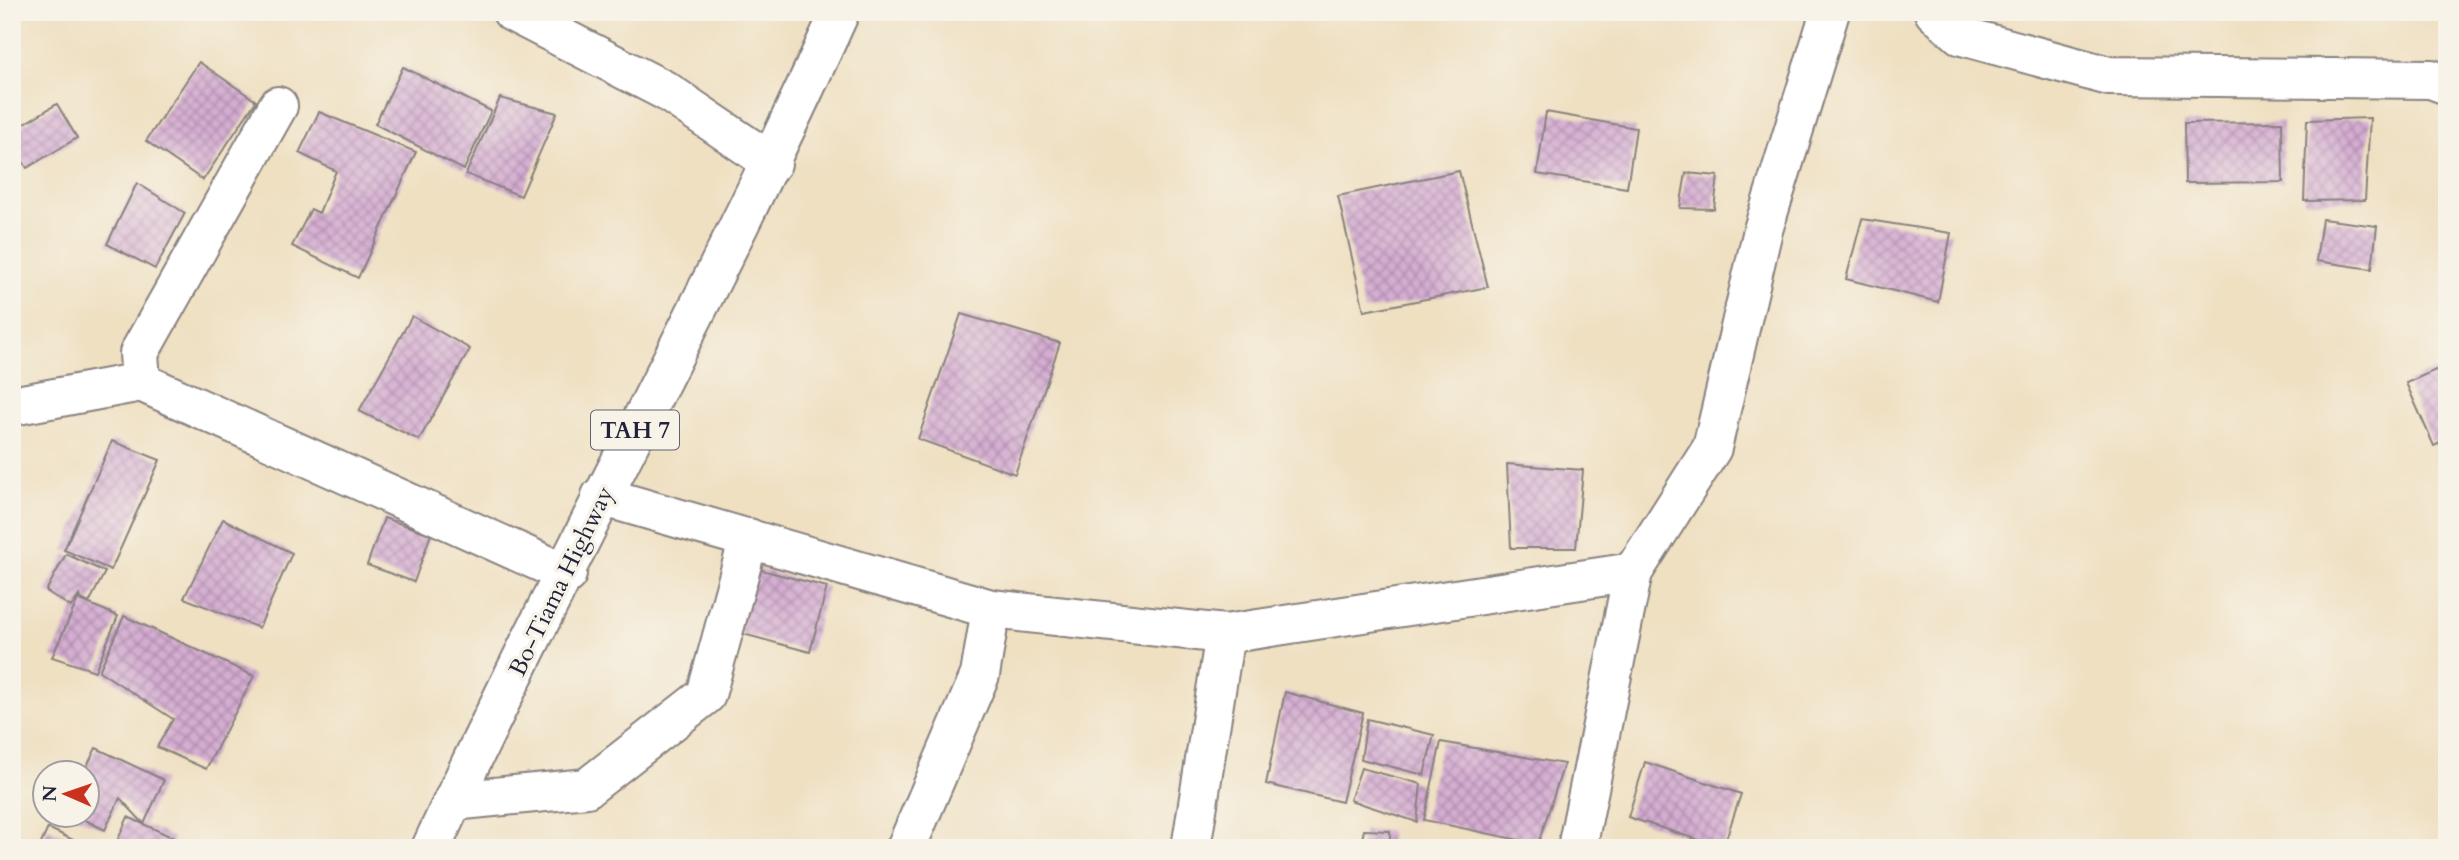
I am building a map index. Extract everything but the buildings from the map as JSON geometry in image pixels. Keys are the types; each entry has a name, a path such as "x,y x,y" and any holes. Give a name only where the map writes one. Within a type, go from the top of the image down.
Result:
{"main road":[{"path":"512,12 666,92 772,163"},
{"name":"Bo-Tiama Highway","path":"431,848 601,496 772,163 840,12"},
{"path":"1577,848 1633,572 1712,448 1763,230 1830,12"},
{"path":"1934,12 1962,36 2109,76 2431,79 2447,85"},
{"path":"141,382 139,353 278,106"},
{"path":"12,406 141,382 566,573"},
{"path":"601,496 991,609 1225,634 1633,572"},
{"path":"453,801 587,788 706,695 749,538"},
{"path":"906,848 981,674 991,609"},
{"path":"1191,848 1225,634"}]}
